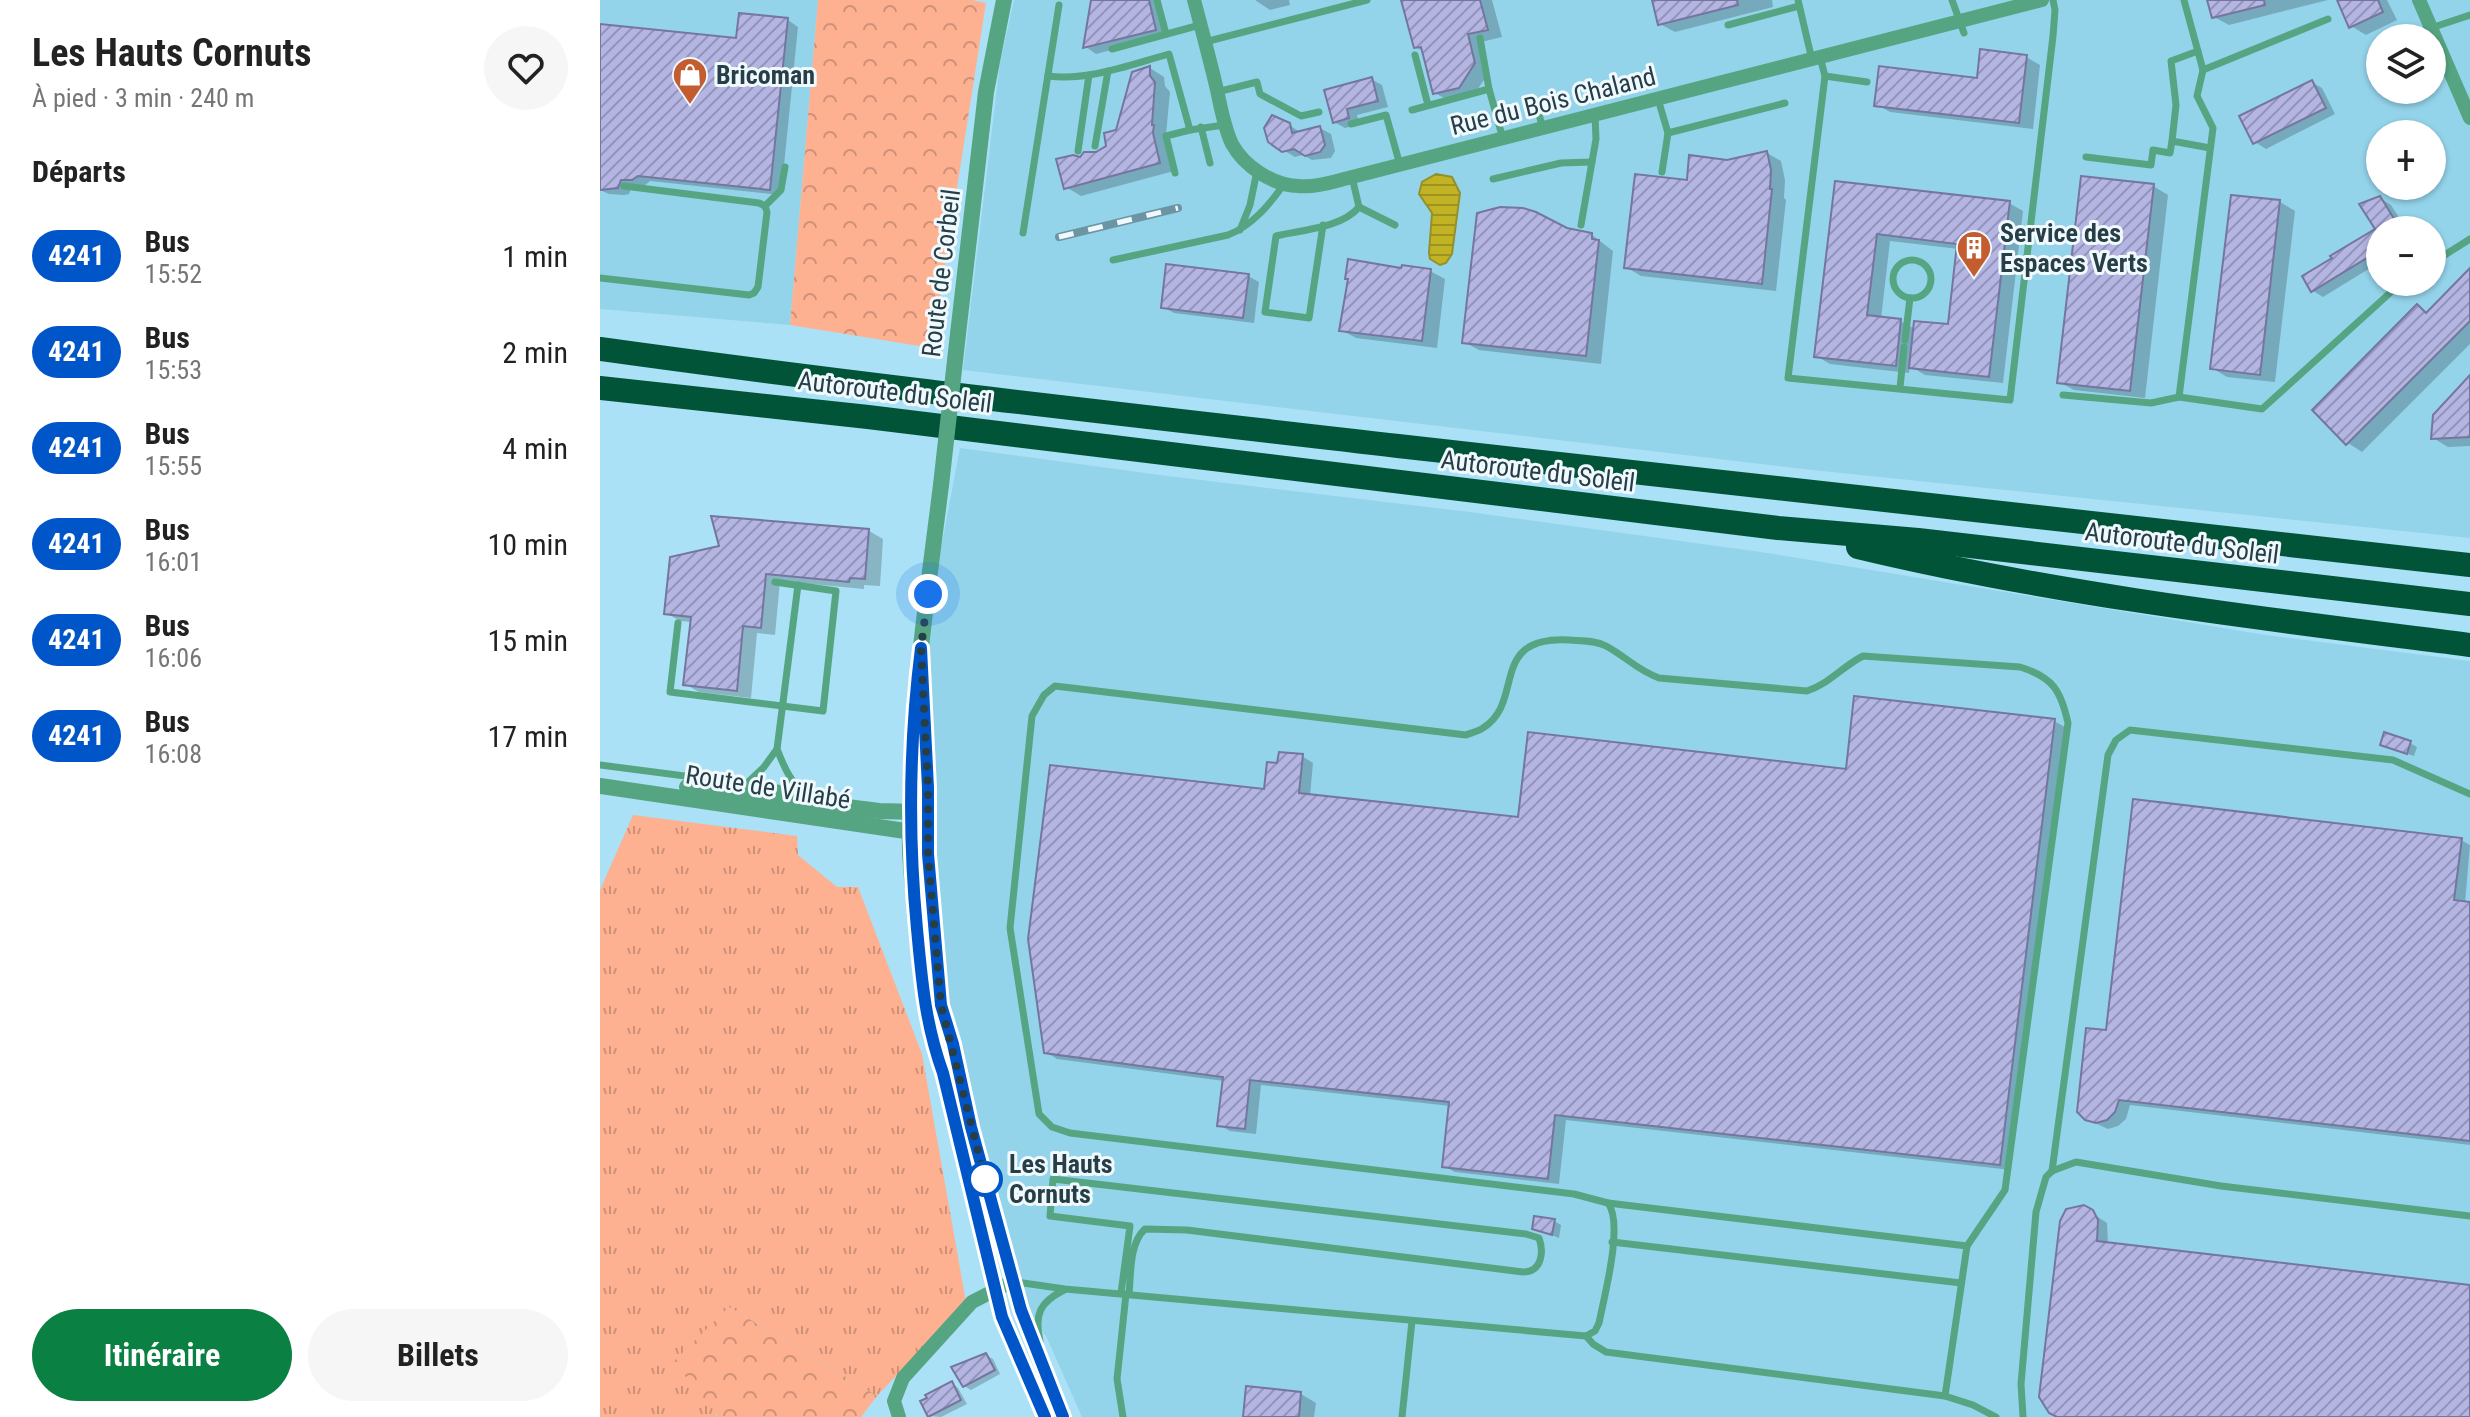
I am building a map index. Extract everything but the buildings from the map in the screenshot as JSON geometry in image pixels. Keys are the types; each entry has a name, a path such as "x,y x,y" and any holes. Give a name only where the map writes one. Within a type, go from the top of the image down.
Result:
{"highway":[{"name":"Autoroute du Soleil","path":"600,349 1022,403 2079,524 2470,565"},
{"name":"Autoroute du Soleil","path":"600,388 854,415 1778,528 1918,540 2470,604"},
{"path":"1778,528 1918,562 2100,593 2470,645"}],"street":[{"name":"Route de Corbeil","path":"1004,0 986,92 921,648 915,703 910,833 922,986 930,1039 943,1073 1002,1317 1045,1417"},
{"name":"Rue du Bois Chaland","path":"1194,0 1225,125 1233,145 1243,160 1257,171 1284,184 1296,186 1317,186 1816,58 2006,16 2032,1"},
{"path":"2419,0 2429,24"},
{"path":"2446,63 2470,118"},
{"name":"Route de Corbeil","path":"921,648 928,834 941,1005 1013,1282 1063,1417"},
{"name":"Route de Villabé","path":"600,776 821,804 928,813"},
{"name":"Route de Villabé","path":"600,786 928,834"},
{"path":"899,1417 894,1401 903,1378 972,1302 1013,1282"}],"lane":[{"path":"1157,0 1166,34"},
{"path":"1205,42 1367,0"},
{"path":"1952,0 1962,27"},
{"path":"1728,25 1798,3 1825,76 1788,378 2010,400 2053,36 2053,0"},
{"path":"2179,397 2213,128 2197,96 2203,70 2184,0"},
{"path":"1023,233 1059,5"},
{"path":"2443,24 2470,15"},
{"path":"2203,70 2328,19"},
{"path":"1112,49 1200,25"},
{"path":"1480,38 1489,89 1503,139"},
{"path":"2086,157 2151,165 2153,150 2170,153 2176,105 2171,61 2198,51"},
{"path":"1048,76 1068,79 1169,54 1190,130"},
{"path":"1415,55 1428,105"},
{"path":"1095,146 1108,71"},
{"path":"1078,151 1089,75"},
{"path":"1825,76 1867,82"},
{"path":"1217,92 1257,82 1260,94 1301,116 1319,112"},
{"path":"1412,110 1489,89"},
{"path":"1658,99 1668,133 1662,172"},
{"path":"1535,100 1543,129"},
{"path":"1668,133 1785,103"},
{"path":"1351,124 1386,115 1400,165"},
{"path":"1581,225 1596,139 1595,115"},
{"path":"1175,173 1166,136 1201,127 1225,125"},
{"path":"1201,127 1210,163"},
{"path":"2172,141 2210,148"},
{"path":"1493,179 1561,163 1592,162"},
{"path":"765,206 781,190 785,167"},
{"path":"1240,230 1250,205 1257,171"},
{"path":"1352,177 1359,207"},
{"path":"1113,260 1240,230 1252,221 1284,184"},
{"path":"600,278 749,295 758,287 767,212 765,206 624,186"},
{"path":"1359,207 1395,225"},
{"path":"1323,225 1309,318 1265,312 1276,236 1323,225 1341,221 1353,215 1359,207"},
{"path":"2446,254 2470,239"},
{"path":"1915,260 1927,266 1932,278 1928,291 1910,298 1896,288 1893,276 1904,262 1915,260"},
{"path":"2063,395 2151,403 2179,397 2262,409 2387,296"},
{"path":"1900,388 1910,298"},
{"path":"678,623 670,692 823,711 836,591 775,582"},
{"path":"798,585 777,749 784,767 800,791 821,804"},
{"path":"1945,1396 1967,1246 2005,1190 2066,739 2068,723 2063,701 2041,673 2020,667 1863,656 1846,664 1821,686 1807,691 1659,678 1644,673 1606,646 1589,641 1548,639 1534,644 1521,654 1510,671 1502,707 1483,729 1466,735 1055,686 1044,695 1032,716 1010,928 1039,1114 1052,1127 1070,1133 1574,1194 1608,1203 1967,1246"},
{"path":"2052,1171 2108,755 2116,740 2130,730 2393,760 2470,794"},
{"path":"745,785 777,749"},
{"path":"600,765 800,791"},
{"path":"2023,1417 2021,1384 2036,1212 2046,1177 2052,1171 2076,1162 2221,1186 2470,1216"},
{"path":"1123,1417 1117,1379 1130,1226 1050,1216 1053,1179 1526,1234 1539,1238 1542,1246 1537,1268 1523,1272 1187,1230 1145,1229 1136,1243 1125,1294"},
{"path":"1013,1282 1586,1336 1595,1331 1599,1323 1612,1242 1613,1210 1608,1203"},
{"path":"1612,1242 1961,1283"},
{"path":"1047,1375 1038,1333 1039,1313 1047,1299 1065,1289"},
{"path":"1402,1417 1412,1321"},
{"path":"1586,1336 1606,1352 1945,1396 1996,1417"}],"shaded area":[{"path":"600,0 818,0 790,325 600,309"},
{"path":"1014,0 2470,0 2470,538 1803,469 963,370 1000,63"},
{"path":"1436,174 1452,177 1460,193 1452,254 1446,263 1440,265 1430,259 1432,213 1419,194 1422,182"},
{"path":"960,448 1761,552 2266,635 2470,661 2470,1417 1082,1417 1047,1338 1007,1282 990,1226 938,1005 918,837 922,649"}],"green space":[{"path":"818,0 972,0 986,3 932,348 790,325"},
{"path":"633,815 797,836 798,855 837,887 858,887 922,1054 966,1302 877,1396 729,1307 716,1417 600,1417 600,890"},
{"path":"729,1307 877,1396 861,1417 716,1417 717,1414 673,1362"}],"railway":[{"path":"1059,237 1178,208"}],"bus line":[{"name":"4241","path":"1045,1417 1002,1317 943,1073 930,1039 910,854 912,756 921,648 928,854 941,1005 1021,1310 1063,1417"}],"place":[{"name":"Bricoman","path":"690,106"},
{"name":"Service des Espaces Verts","path":"1974,279"},
{"name":"Les Hauts Cornuts","path":"985,1179"}],"route":[{"path":"928,594 921,648 928,854 941,1005 985,1179"}]}
